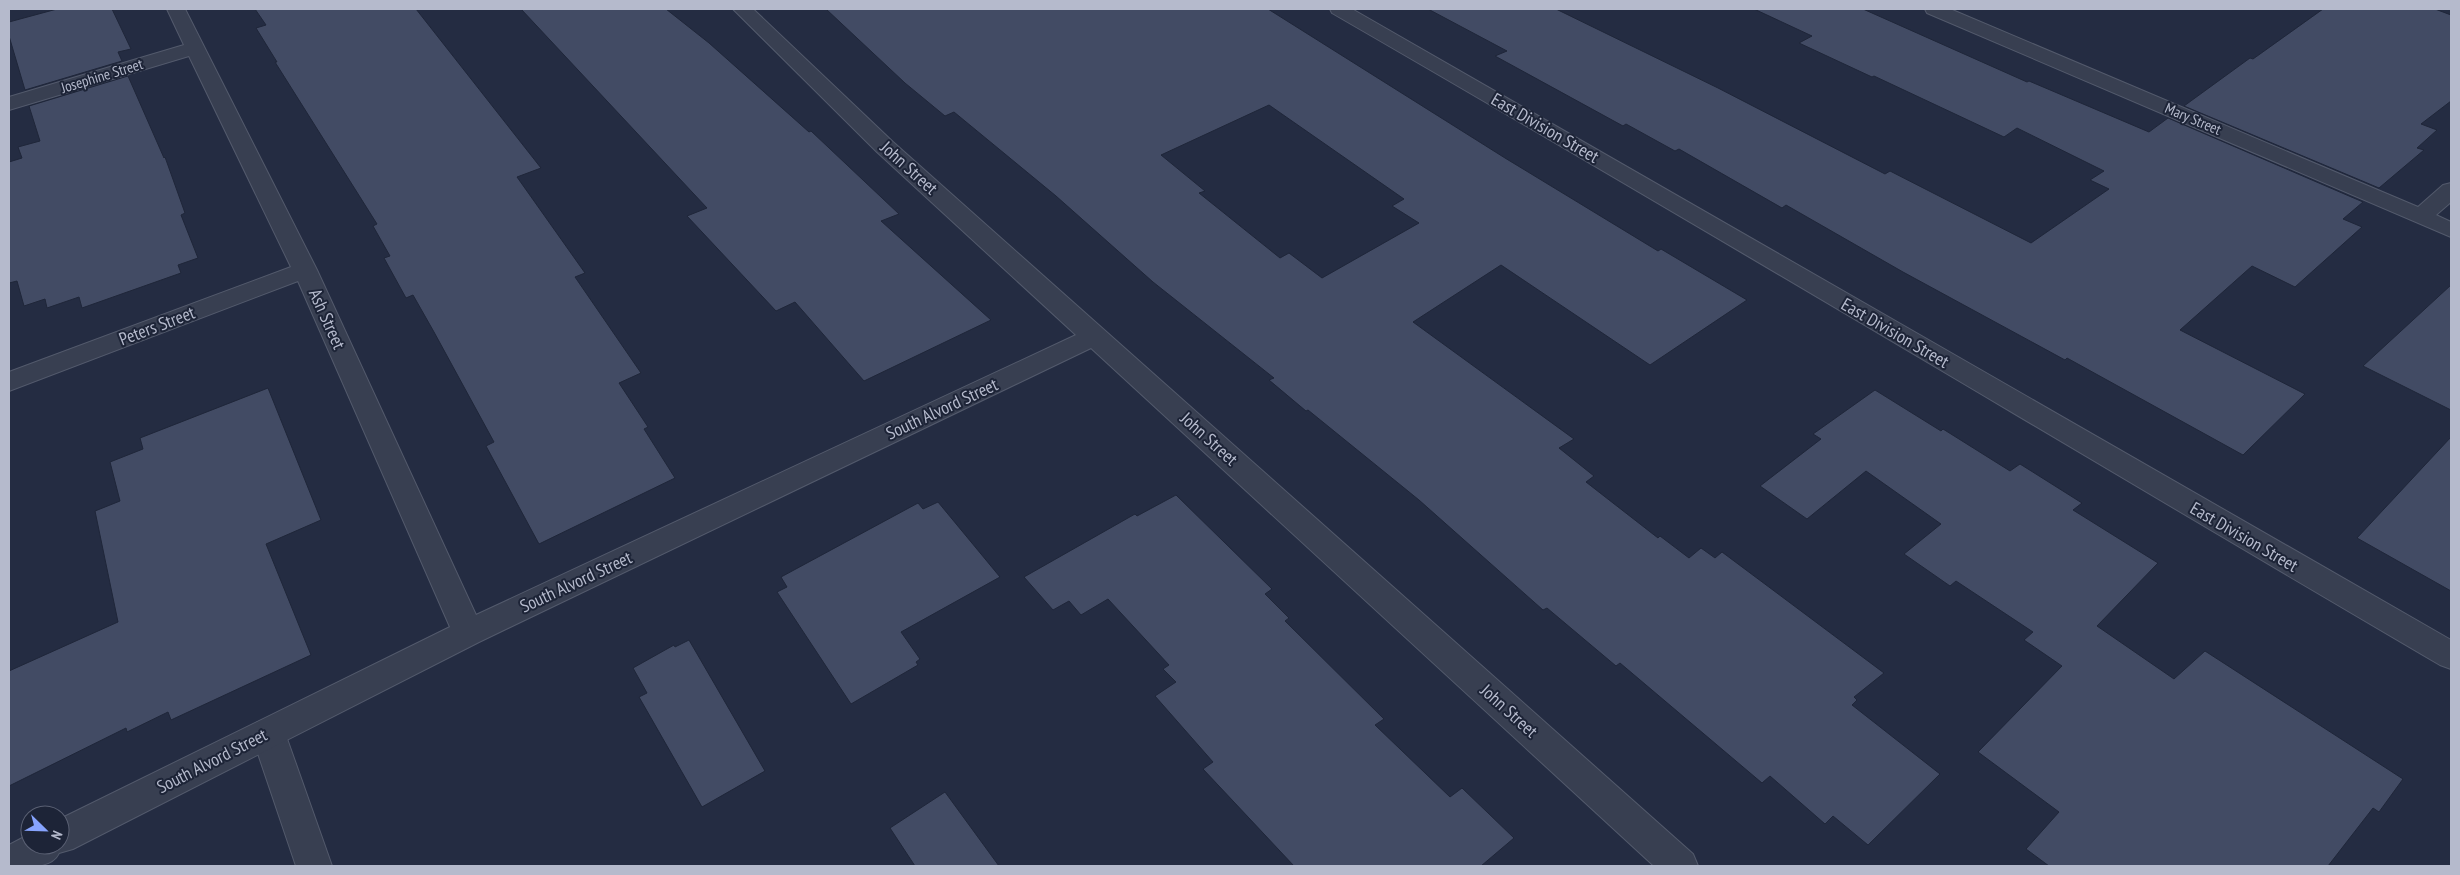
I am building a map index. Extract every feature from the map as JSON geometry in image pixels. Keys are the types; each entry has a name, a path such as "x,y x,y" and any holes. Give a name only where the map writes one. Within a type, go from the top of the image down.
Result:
{"street":[{"name":"Ash Street","path":"176,9 305,270 468,633"},
{"name":"John Street","path":"742,9 885,147 1680,866"},
{"name":"East Division Street","path":"1338,9 1474,86 2182,501 2451,656"},
{"name":"Mary Street","path":"1934,9 2451,230"},
{"name":"Josephine Street","path":"9,104 196,48"},
{"path":"2421,217 2451,190"},
{"name":"Peters Street","path":"9,382 305,270"},
{"name":"South Alvord Street","path":"70,832 468,633 1095,336"},
{"path":"268,733 314,866"},
{"path":"9,863 25,855"}],"building":[{"path":"57,9 112,9 131,49 118,52 122,61 25,90 9,36 9,22"},
{"path":"255,9 416,9 541,168 517,177 585,273 575,277 641,373 619,383 648,427 644,429 675,478 539,544 486,446 494,442 413,295 406,298 384,258 390,256 373,226 377,224 275,62 277,62 256,28 266,25"},
{"path":"521,9 666,9 709,43 809,132 811,131 899,214 881,221 991,320 864,381 795,302 776,311 687,216 707,208"},
{"path":"826,9 1268,9 1505,158 1658,251 1661,249 1747,300 1650,365 1501,265 1413,322 1574,439 1559,448 1594,476 1586,482 1658,538 1660,536 1689,558 1701,548 1715,558 1722,552 1884,673 1854,697 1857,700 1852,705 1940,774 1868,845 1833,816 1825,824 1770,776 1762,783 1620,663 1616,666 1547,608 1543,610 1419,500 1308,410 1306,411 1269,380 1274,378 1153,282 1056,196 954,112 945,116 905,83","holes":["1269,105 1404,199 1392,206 1419,223 1322,278 1289,253 1280,258 1199,193 1205,191 1161,155"]},
{"path":"1428,9 1556,9 1718,88 1885,174 1890,171 2031,243 2109,189 2090,180 2104,171 2017,128 2004,137 1874,76 1872,77 1799,43 1812,36 1754,9 1863,9 2027,82 2029,81 2149,132 2168,118 2363,202 2343,219 2362,227 2295,287 2252,266 2180,330 2305,394 2243,455 2067,358 2065,360 1903,272 1786,205 1782,208 1679,149 1675,151 1626,124 1623,126 1495,56 1507,51"},
{"path":"2323,9 2435,9 2451,15 2451,101 2421,124 2437,130 2417,148 2424,150 2379,188 2184,106 2250,58 2253,59"},
{"path":"128,76 165,157 185,213 181,215 198,258 178,265 181,273 82,308 79,297 47,308 45,299 24,306 17,281 9,283 9,162 22,158 18,147 40,141 29,106"},
{"path":"2451,285 2451,410 2363,366"},
{"path":"268,388 321,520 266,544 311,655 171,720 168,712 127,732 126,728 9,786 9,671 118,622 95,511 120,501 110,462 143,449 140,438"},
{"path":"1875,390 1941,431 1943,429 2010,471 2020,464 2082,503 2073,510 2158,563 2097,626 2174,679 2205,651 2403,779 2379,812 2373,808 2328,866 2049,866 2026,849 2059,812 1978,752 2062,666 2024,640 2033,632 1956,581 1950,586 1904,554 1941,524 1866,471 1807,519 1760,486 1821,439 1813,434"},
{"path":"2451,437 2451,591 2357,538"},
{"path":"1176,495 1272,589 1265,594 1289,618 1285,621 1384,719 1375,725 1450,797 1462,788 1514,838 1481,866 1294,866 1203,769 1213,762 1155,696 1176,682 1163,669 1169,665 1108,599 1081,615 1069,601 1053,610 1024,577 1135,514 1137,516"},
{"path":"938,502 1000,577 901,632 920,659 916,662 918,665 851,704 777,592 787,587 781,577 918,503 923,509"},
{"path":"689,640 765,771 702,807 639,697 647,693 633,668 674,645 675,647"},
{"path":"945,792 999,866 915,866 890,828"}]}
